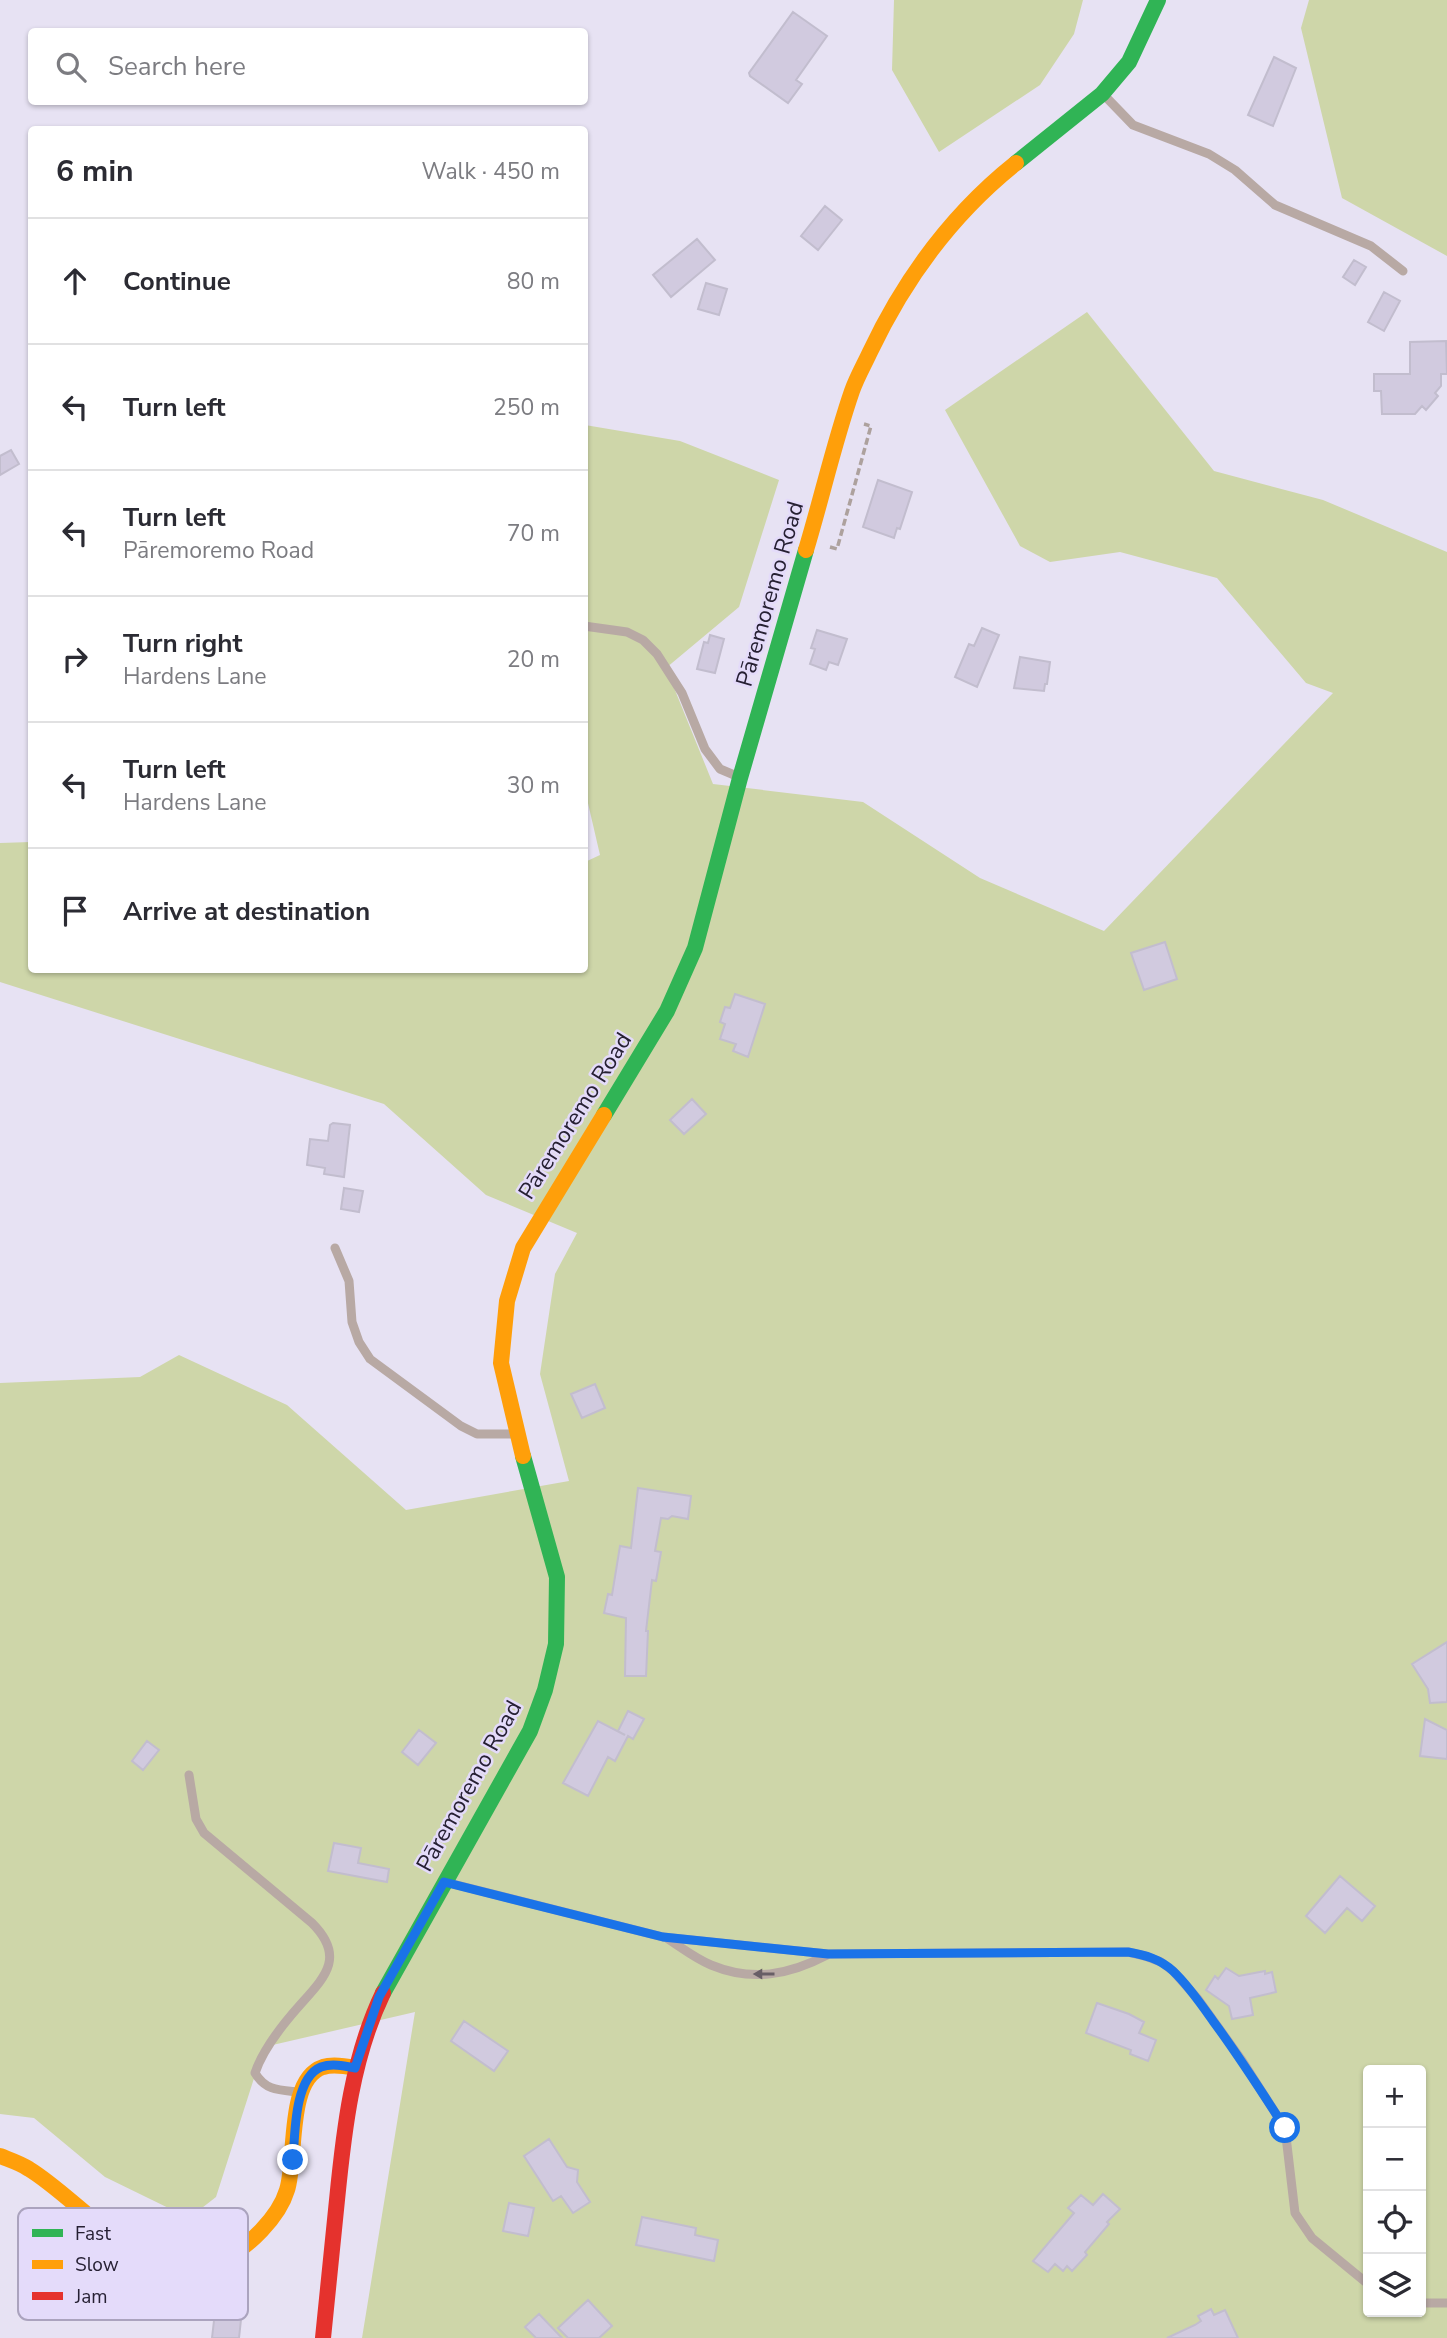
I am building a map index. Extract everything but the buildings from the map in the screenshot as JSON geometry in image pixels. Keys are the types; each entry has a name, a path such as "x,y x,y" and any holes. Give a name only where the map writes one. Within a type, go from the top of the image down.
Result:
{"street":[{"name":"Pāremoremo Road","path":"323,2338 342,2149 355,2068 379,1997 530,1731 545,1690 555,1644 557,1577 517,1434 501,1363 506,1301 523,1248 667,1011 695,948 740,778 853,389 886,319 919,264 956,220 992,183 1102,94 1129,62 1158,0"},
{"path":"248,2242 270,2220 287,2191 301,2093 313,2073 321,2067 329,2066 355,2068"},
{"path":"0,2156 27,2166 80,2208"}],"lane":[{"path":"1102,94 1133,125 1209,154 1236,170 1275,205 1371,246 1403,271"},
{"path":"588,627 627,632 643,640 682,693 705,749 720,769 740,778"},
{"path":"335,1248 349,1281 352,1322 359,1342 370,1359 461,1426 477,1434 517,1434"},
{"path":"189,1775 195,1819 204,1833 312,1923 322,1933 328,1947 330,1960 322,1982 277,2035 258,2062 255,2073 262,2084 278,2090 301,2093"},
{"path":"444,1882 663,1937 828,1954 1128,1952 1145,1955 1173,1971 1198,1999 1241,2059 1285,2128 1295,2213 1312,2238 1363,2280"},
{"path":"663,1937 710,1965 767,1976 804,1967 828,1954"},
{"path":"1426,2303 1447,2303"}],"path":[{"path":"809,543 837,549 871,426 845,419"}],"green space":[{"path":"894,0 1083,0 1074,34 1040,85 939,152 892,70"},
{"path":"1309,0 1447,0 1447,256 1342,198 1301,28"},
{"path":"1087,312 1214,471 1323,500 1447,552 1447,2338 362,2338 415,2012 264,2047 216,2197 202,2208 169,2208 105,2177 34,2118 0,2114 0,1383 140,1377 179,1355 287,1405 406,1510 569,1481 540,1374 555,1274 577,1233 486,1195 384,1104 0,982 0,843 28,842 28,973 588,973 588,861 600,855 588,803 588,426 680,441 779,480 739,607 666,668 713,784 863,802 980,878 1104,931 1333,693 1306,683 1217,578 1120,552 1050,562 1020,546 945,410"}],"traffic: fast":[{"path":"1016,163 1102,94 1129,62 1158,0"},
{"path":"604,1115 667,1011 695,948 740,778 806,550"},
{"path":"383,1993 530,1731 545,1690 556,1644 557,1577 523,1456"}],"traffic: slow":[{"path":"806,550 852,391 884,325 932,249 971,204 1016,163"},
{"path":"523,1456 501,1363 507,1301 523,1248 604,1115"},
{"path":"248,2242 270,2221 287,2190 295,2122 303,2087 311,2074 323,2067 355,2068"},
{"path":"0,2156 29,2169 79,2208"}],"traffic: jam":[{"path":"323,2338 346,2120 364,2043 383,1993"}],"route":[{"path":"293,2160 301,2093 306,2081 321,2067 355,2068 379,1997 444,1882 663,1937 828,1954 1128,1952 1145,1955 1173,1971 1198,1999 1241,2059 1285,2128"}]}
